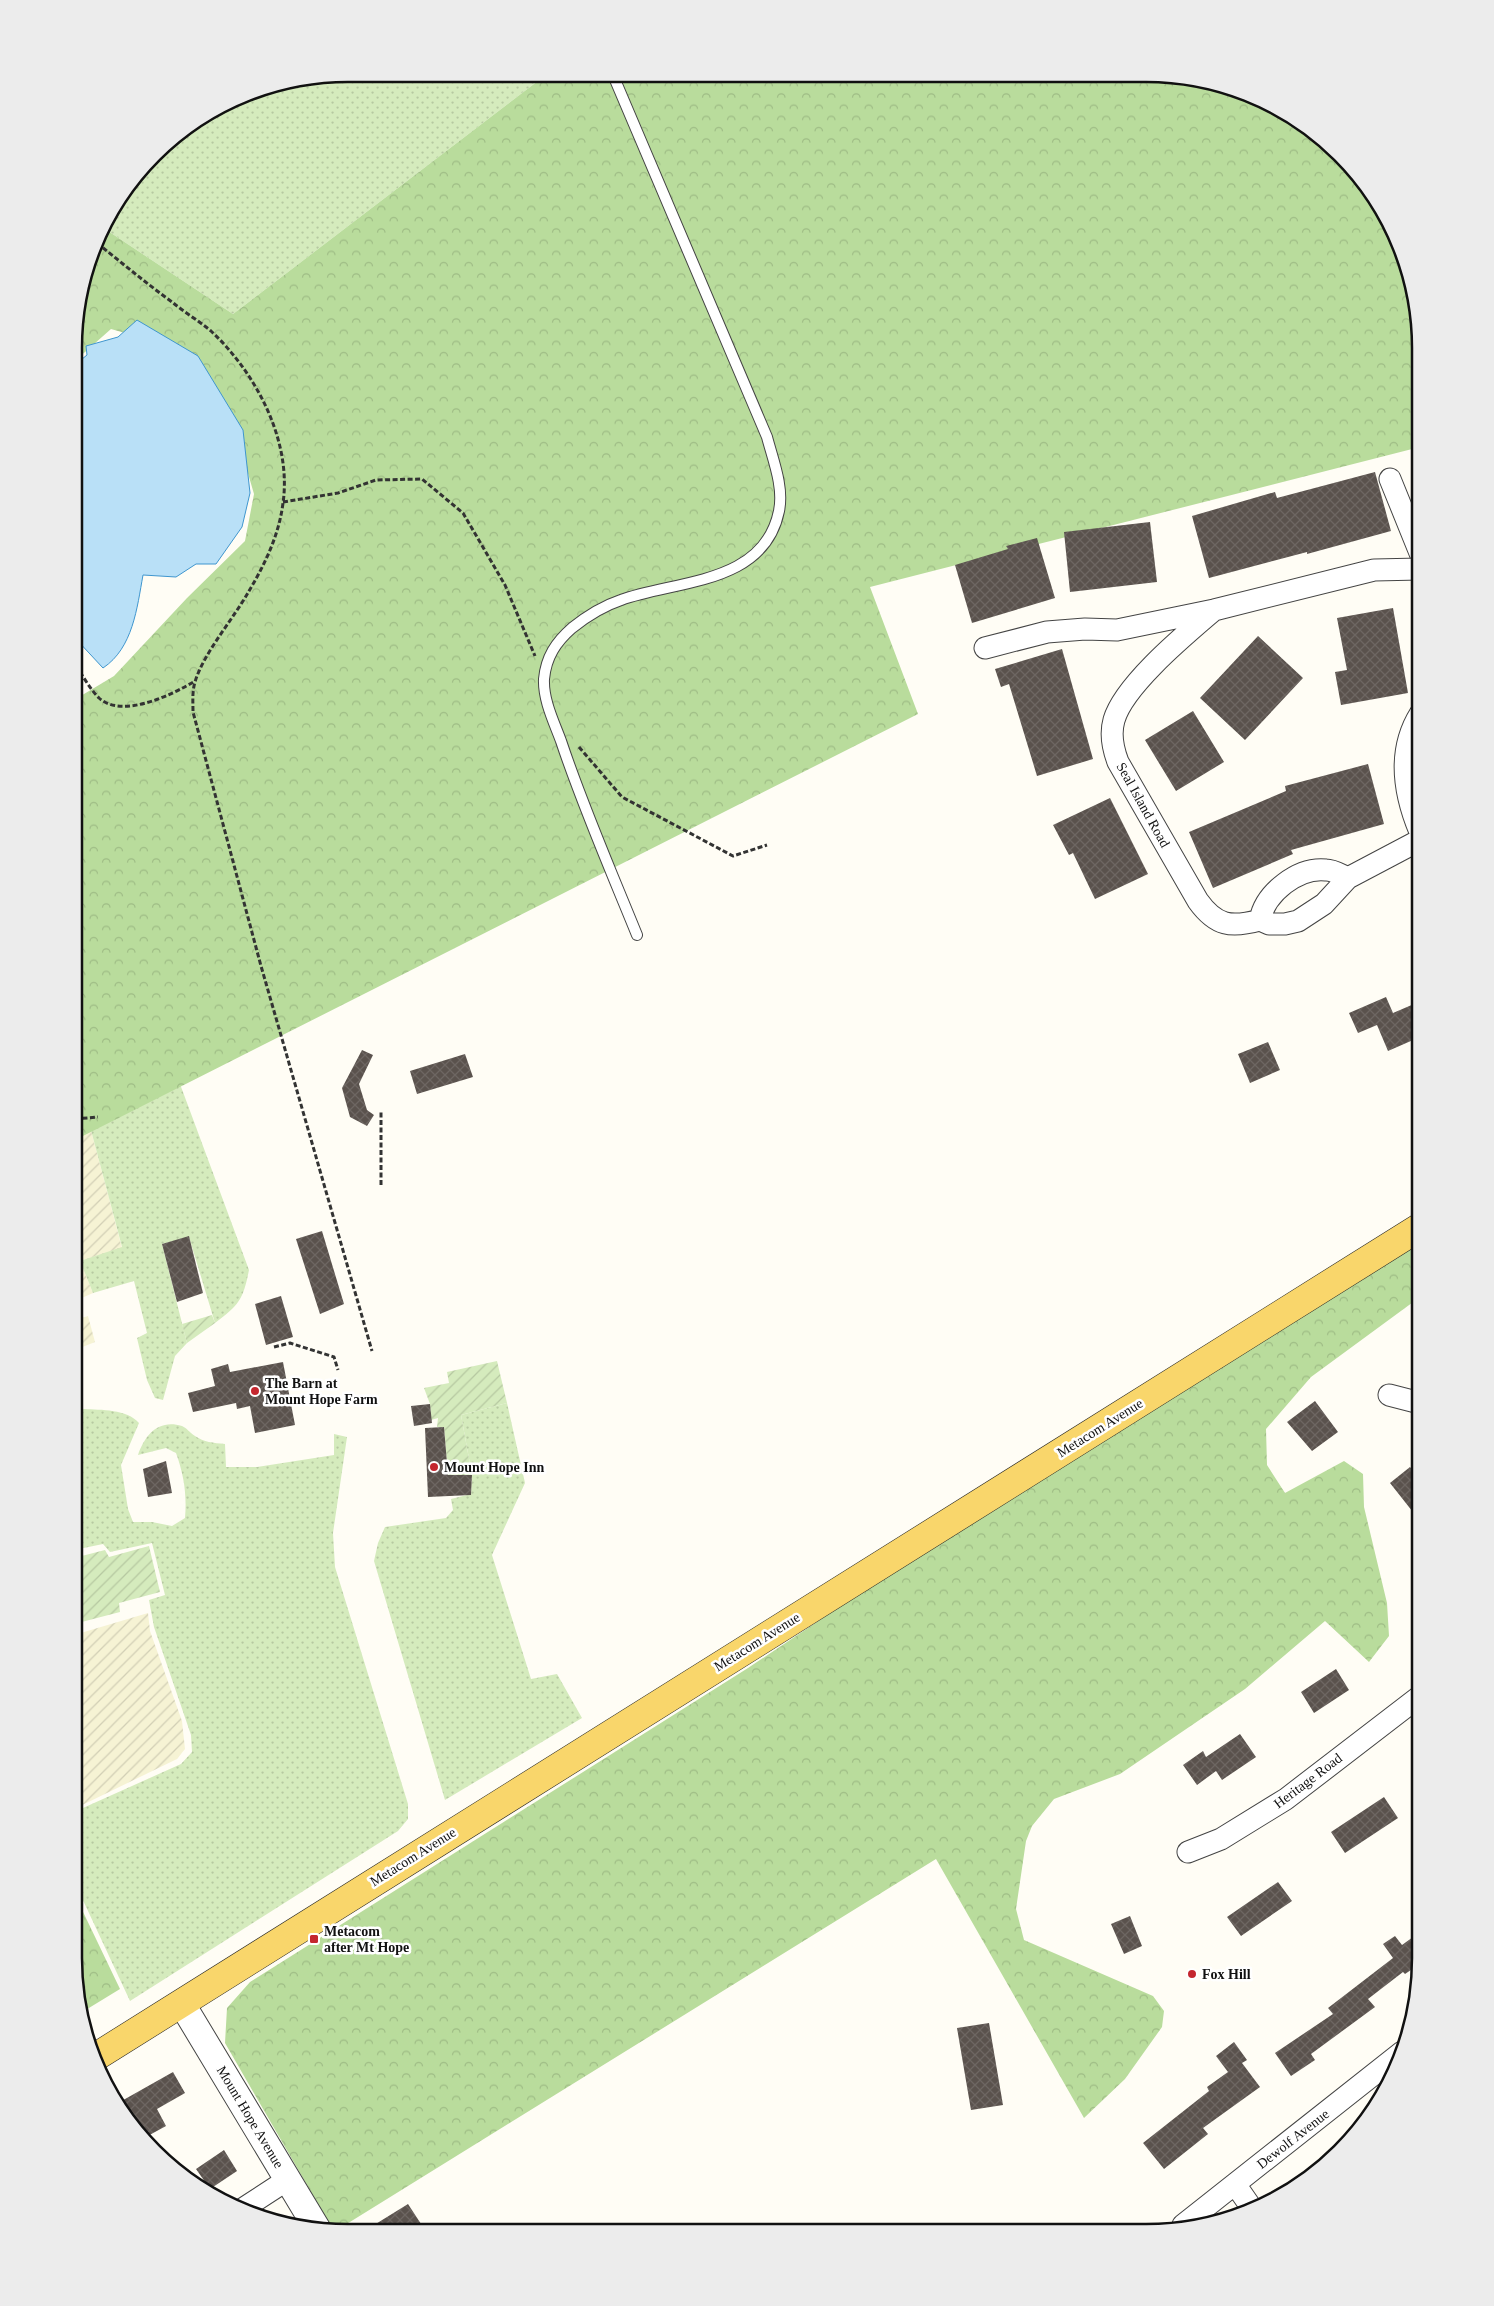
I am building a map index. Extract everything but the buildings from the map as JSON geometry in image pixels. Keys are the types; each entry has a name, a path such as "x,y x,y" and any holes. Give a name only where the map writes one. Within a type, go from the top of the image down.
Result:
{"main road":[{"name":"Metacom Avenue","path":"101,2054 1412,1232"}],"street":[{"path":"1390,479 1412,533"},
{"name":"Seal Island Road","path":"985,648 1047,632 1085,629 1117,630 1214,610 1374,570 1412,569"},
{"name":"Seal Island Road","path":"1214,610 1167,650 1122,701 1113,722 1113,748 1122,770 1207,913 1226,924 1238,925 1260,920 1269,924 1285,924 1298,921 1324,904 1348,878 1412,844"},
{"path":"1412,733 1406,754 1404,771 1408,803 1412,813"},
{"path":"1260,920 1268,900 1291,880 1305,873 1324,870 1348,878"},
{"path":"1390,1395 1412,1401"},
{"name":"Heritage Road","path":"1188,1852 1221,1839 1263,1814 1412,1702"},
{"name":"Mount Hope Avenue","path":"182,2004 312,2221"},
{"name":"Dewolf Avenue","path":"1190,2219 1235,2184 1381,2078"},
{"path":"250,2204 287,2180"},
{"path":"1235,2184 1248,2203"}],"lane":[{"path":"616,82 767,437 778,481 779,510 772,530 760,548 746,562 716,576 621,600 588,615 557,641 547,664 544,680 546,699 576,784 637,935"}],"path":[{"path":"103,248 210,330 231,352 247,372 266,408 280,445 283,464 283,502 276,537 249,591 195,682 192,695 193,712 208,775 261,966 372,1351"},
{"path":"283,502 338,493 376,480 422,479 463,513 505,585 544,680"},
{"path":"82,674 100,698 114,705 146,704 175,693 195,682"},
{"path":"574,739 622,797 734,856 766,844"},
{"path":"381,1112 381,1185"},
{"path":"82,1119 98,1117"},
{"path":"274,1347 290,1342 334,1357 338,1370"}],"shaded area":[{"path":"88,1119 122,1248 82,1260 82,1121"},
{"path":"82,1266 93,1293 82,1298"},
{"path":"88,1316 95,1342 82,1347 82,1318"},
{"path":"148,1613 150,1631 182,1721 185,1749 177,1759 82,1805 82,1633"}],"green space":[{"path":"348,82 537,82 233,314 110,232 137,186 160,160 186,137 215,118 247,103 280,92 314,85"},
{"path":"537,82 1163,83 1198,88 1231,97 1279,118 1321,148 1357,186 1384,231 1397,263 1406,296 1412,348 1412,449 870,587 918,714 82,1136 82,695 114,676 187,598 245,541 254,494 238,439 184,350 111,329 82,355 88,296 97,263 110,232 233,314"},
{"path":"180,1084 249,1270 245,1288 239,1301 215,1323 189,1237 162,1244 187,1343 175,1356 163,1400 155,1398 147,1380 137,1338 147,1333 134,1281 93,1293 82,1266 82,1260 122,1247 88,1119"},
{"path":"1412,1241 1412,1303 1311,1377 1266,1429 1267,1465 1285,1493 1344,1461 1363,1474 1364,1507 1387,1603 1389,1636 1369,1662 1325,1621 1245,1689 1120,1774 1054,1799 1032,1826 1026,1841 1016,1909 1024,1940 1153,1996 1164,2011 1162,2027 1125,2079 1084,2118 936,1859 347,2224 329,2223 225,2043 227,2008 250,1982 748,1668 981,1512"},
{"path":"212,1315 215,1323 187,1343 182,1324"},
{"path":"497,1361 507,1403 461,1415 472,1475 448,1475 444,1427 437,1427 438,1418 431,1420 430,1404 424,1388 449,1383 447,1372"},
{"path":"507,1403 525,1483 492,1555 531,1679 557,1674 582,1718 445,1800 374,1561 378,1543 385,1527 446,1518 453,1510 451,1499 471,1494 472,1475 461,1415"},
{"path":"82,1409 106,1410 121,1413 134,1418 139,1423 121,1465 128,1509 133,1522 152,1522 172,1526 185,1518 186,1501 184,1485 176,1453 166,1448 138,1455 144,1441 159,1427 174,1424 182,1426 202,1440 225,1444 226,1467 257,1467 334,1455 334,1434 347,1437 333,1533 335,1567 408,1804 408,1819 398,1831 130,2001 82,1898 82,1808 181,1764 192,1752 191,1735 154,1627 149,1600 165,1595 152,1543 110,1552 103,1544 82,1548"},
{"path":"149,1546 160,1592 119,1603 120,1612 82,1622 82,1556 105,1550 109,1557"},
{"path":"82,1910 120,1989 88,2009 82,1958"}],"water":[{"path":"137,320 198,356 243,430 250,493 242,527 216,564 196,564 176,577 143,575 136,614 127,638 113,660 103,668 82,645 82,359 87,355 86,346 118,337"}],"place":[{"name":"The Barn at Mount Hope Farm","path":"255,1391"},
{"name":"Mount Hope Inn","path":"434,1467"},
{"name":"Metacom after Mt Hope","path":"314,1939"},
{"name":"Fox Hill","path":"1192,1974"}]}
